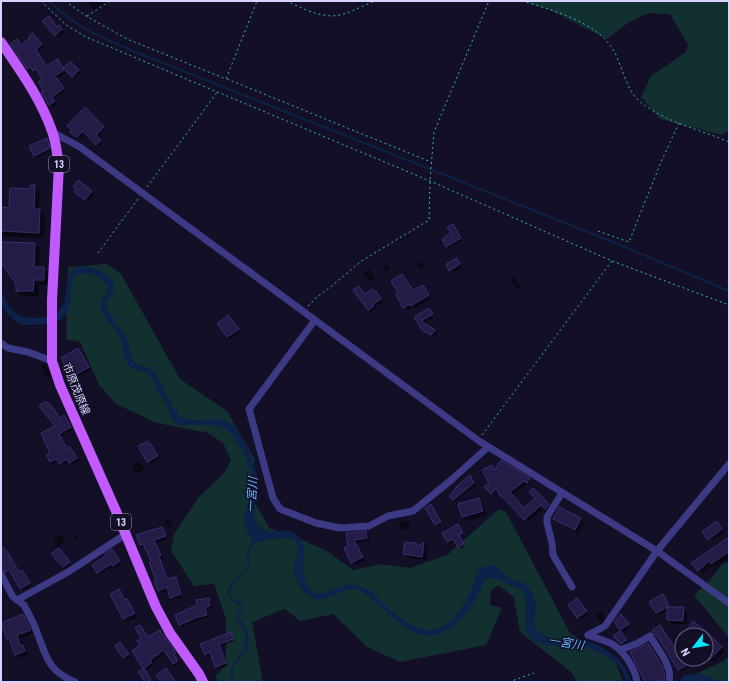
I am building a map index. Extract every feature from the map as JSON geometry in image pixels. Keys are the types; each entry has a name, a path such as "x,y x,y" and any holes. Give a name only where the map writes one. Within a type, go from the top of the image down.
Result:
{"main road":[{"name":"市原茂原線","path":"1,42 33,91 52,132 56,147 59,165 52,300 52,359 60,385 126,534 156,608 203,682"}],"street":[{"path":"52,132 80,147 479,441 657,551 729,603"},
{"path":"315,320 249,409 273,498 280,509 316,523 340,528 369,526 388,516 413,510 450,481 488,447"},
{"path":"1,343 8,348 52,359"},
{"path":"637,682 629,661 620,650 612,644 588,635 605,626 657,551 729,464"},
{"path":"562,492 547,517 547,523 552,543 553,555 572,587"},
{"path":"17,600 68,572 126,534"},
{"path":"1,574 13,597 24,604 50,664 56,672 74,682"},
{"path":"620,650 636,644 650,636 668,667 670,674 669,682"}],"path":[{"path":"41,1 66,25 86,37 430,181 612,262 729,305"},
{"path":"65,1 86,16 126,39 432,162"},
{"path":"86,16 110,1"},
{"path":"226,79 257,1"},
{"path":"286,1 310,12 324,15 340,15 375,1"},
{"path":"303,311 317,297 333,286 360,262 429,220 430,181 434,132 489,1"},
{"path":"522,1 562,14 587,26 601,36 612,48 632,92 638,99 661,115 729,142"},
{"path":"98,253 218,91"},
{"path":"598,231 629,242 661,162 679,122"},
{"path":"479,441 612,262"},
{"path":"509,682 534,673"}],"green space":[{"path":"522,1 729,1 729,131 722,135 660,119 641,97 651,76 686,52 688,45 670,14 649,13 629,22 607,39 548,9"},
{"path":"107,264 121,274 180,379 227,411 255,460 249,492 269,528 300,539 327,551 353,570 381,564 410,568 447,555 499,509 506,512 570,633 616,663 623,682 577,682 571,672 520,632 514,598 499,585 491,590 490,605 502,608 486,645 400,662 367,647 333,614 300,621 285,609 252,622 263,682 218,682 215,676 226,665 226,619 214,584 194,586 171,551 174,534 199,497 225,472 231,460 223,443 208,433 157,423 116,404 99,385 80,342 66,339 68,267"},
{"path":"729,562 729,638 694,595 711,579 722,564"},
{"path":"729,656 729,682 682,682 683,680 714,667"}],"water":[{"name":"一宮川","path":"78,267 96,269 111,280 114,288 106,304 107,309 127,339 132,358 136,364 150,368 156,374 173,408 180,417 193,420 221,419 229,422 237,430 249,452 258,481 254,509 255,520 262,529 266,531 291,531 301,540 304,554 304,576 306,583 311,590 316,593 322,593 347,585 360,586 369,590 390,610 409,623 419,628 430,630 443,626 454,617 471,589 479,570 488,565 495,566 513,580 524,583 529,587 536,606 534,626 540,633 552,639 584,640 602,647 618,659 624,666 631,682 626,682 618,665 591,649 574,644 553,646 540,644 534,641 529,636 527,630 526,603 523,591 493,577 485,579 480,592 472,604 453,626 432,635 423,635 405,627 364,593 358,590 351,589 327,598 315,599 306,594 297,581 294,570 298,546 292,539 286,538 254,543 249,550 249,568 233,584 229,594 243,606 238,616 246,628 248,635 247,650 245,651 244,647 246,633 235,617 241,607 227,595 230,584 248,566 246,555 252,540 246,530 245,514 252,491 253,474 250,466 228,475 249,465 232,434 226,429 217,425 179,425 174,421 166,404 158,393 151,375 132,368 127,363 120,337 102,313 101,303 108,287 98,277 84,273 75,276 71,286 68,311 64,317 58,321 44,324 21,325 5,311 3,307 1,291 10,307 17,314 22,316 39,318 49,316 57,312 61,309 63,304 67,279 72,271"},
{"path":"690,674 705,675 717,682 697,679 690,682 680,682 683,676"}],"building":[{"path":"49,16 57,27 59,25 62,29 55,36 42,21"},
{"path":"33,33 42,44 36,50 46,66 58,59 64,70 55,76 64,88 52,97 55,101 49,105 41,92 44,91 38,82 42,79 36,69 33,71 30,67 27,69 10,44 17,39 21,45 30,38 29,36"},
{"path":"70,61 79,70 72,77 63,68"},
{"path":"85,107 104,127 96,135 101,140 96,145 83,131 77,137 70,132 72,130 67,126"},
{"path":"47,138 50,148 34,156 29,146"},
{"path":"78,180 92,191 85,200 74,192 76,190 73,187"},
{"path":"30,185 35,185 34,209 40,209 39,233 1,231 1,207 9,208 10,188 30,189"},
{"path":"453,224 461,238 446,247 442,239 451,233 447,227"},
{"path":"1,242 35,243 34,267 44,267 44,280 34,280 33,291 16,291 16,284 1,263"},
{"path":"457,258 460,264 449,271 446,264"},
{"path":"402,274 413,290 423,285 429,295 411,306 410,304 403,308 396,294 398,293 391,281"},
{"path":"359,286 365,294 373,289 381,299 373,304 374,306 368,310 353,290"},
{"path":"429,308 433,314 421,321 435,330 431,335 422,330 414,317"},
{"path":"228,315 239,329 227,337 217,324"},
{"path":"78,348 89,367 70,376 61,358"},
{"path":"44,402 49,403 60,418 64,415 71,427 59,434 67,449 70,447 77,458 69,463 66,459 60,464 56,459 50,462 46,455 50,453 41,433 55,426 39,406"},
{"path":"148,441 158,456 147,462 138,446"},
{"path":"501,460 530,478 527,483 524,481 510,492 524,508 535,498 529,492 533,488 549,504 545,509 541,505 524,520 502,496 500,496 496,489 491,494 484,487 489,483 482,470 492,465 495,470"},
{"path":"470,475 474,483 453,500 449,496 456,487"},
{"path":"479,498 483,511 462,517 458,504"},
{"path":"431,504 441,522 435,525 425,508"},
{"path":"559,507 581,518 575,530 553,519"},
{"path":"717,521 722,529 708,540 702,532"},
{"path":"458,524 463,533 459,535 464,544 458,547 453,539 447,542 442,533"},
{"path":"162,527 166,536 154,540 161,555 159,556 167,579 176,577 181,594 170,598 167,587 158,591 154,581 156,580 149,562 151,561 143,544 140,545 136,535"},
{"path":"366,531 367,538 354,540 363,557 351,563 344,548 348,546 346,533"},
{"path":"729,537 729,551 711,564 709,561 698,571 691,563"},
{"path":"405,542 416,543 418,546 424,542 422,557 403,554"},
{"path":"1,545 8,553 19,572 22,570 30,583 20,589 9,570 5,572 1,565"},
{"path":"59,548 70,562 63,567 51,554"},
{"path":"112,549 120,561 113,566 111,564 97,573 92,565 106,556 105,554"},
{"path":"119,589 135,613 123,619 110,594"},
{"path":"663,594 669,606 656,613 649,602"},
{"path":"209,598 210,606 205,607 207,615 179,625 175,615 197,605 196,600"},
{"path":"577,598 587,611 577,618 568,605"},
{"path":"667,607 684,607 683,621 667,620"},
{"path":"23,614 31,630 17,635 21,646 23,645 25,651 15,655 9,638 7,639 1,623"},
{"path":"621,614 629,624 620,630 614,622"},
{"path":"693,621 701,627 688,627"},
{"path":"140,625 148,637 160,630 176,653 174,654 178,661 173,664 164,650 150,660 152,662 143,669 132,651 140,645 137,641 141,638 135,628"},
{"path":"660,625 674,646 674,663 657,635 656,636 652,631"},
{"path":"620,631 627,640 621,644 613,636"},
{"path":"231,632 233,639 219,644 226,663 215,667 210,652 205,655 200,644"},
{"path":"714,639 722,647 714,655"},
{"path":"120,642 129,654 123,658 115,646"},
{"path":"648,643 662,666 665,676 664,681 645,682 630,652"},
{"path":"676,667 683,667 678,670"},
{"path":"144,668 151,680 147,682 145,682 138,672"},
{"path":"166,668 176,682 161,682 156,675"}],"waterway":[{"path":"49,1 60,11 85,28 126,48 613,242 729,291"},
{"path":"232,682 232,667 245,650"}]}
